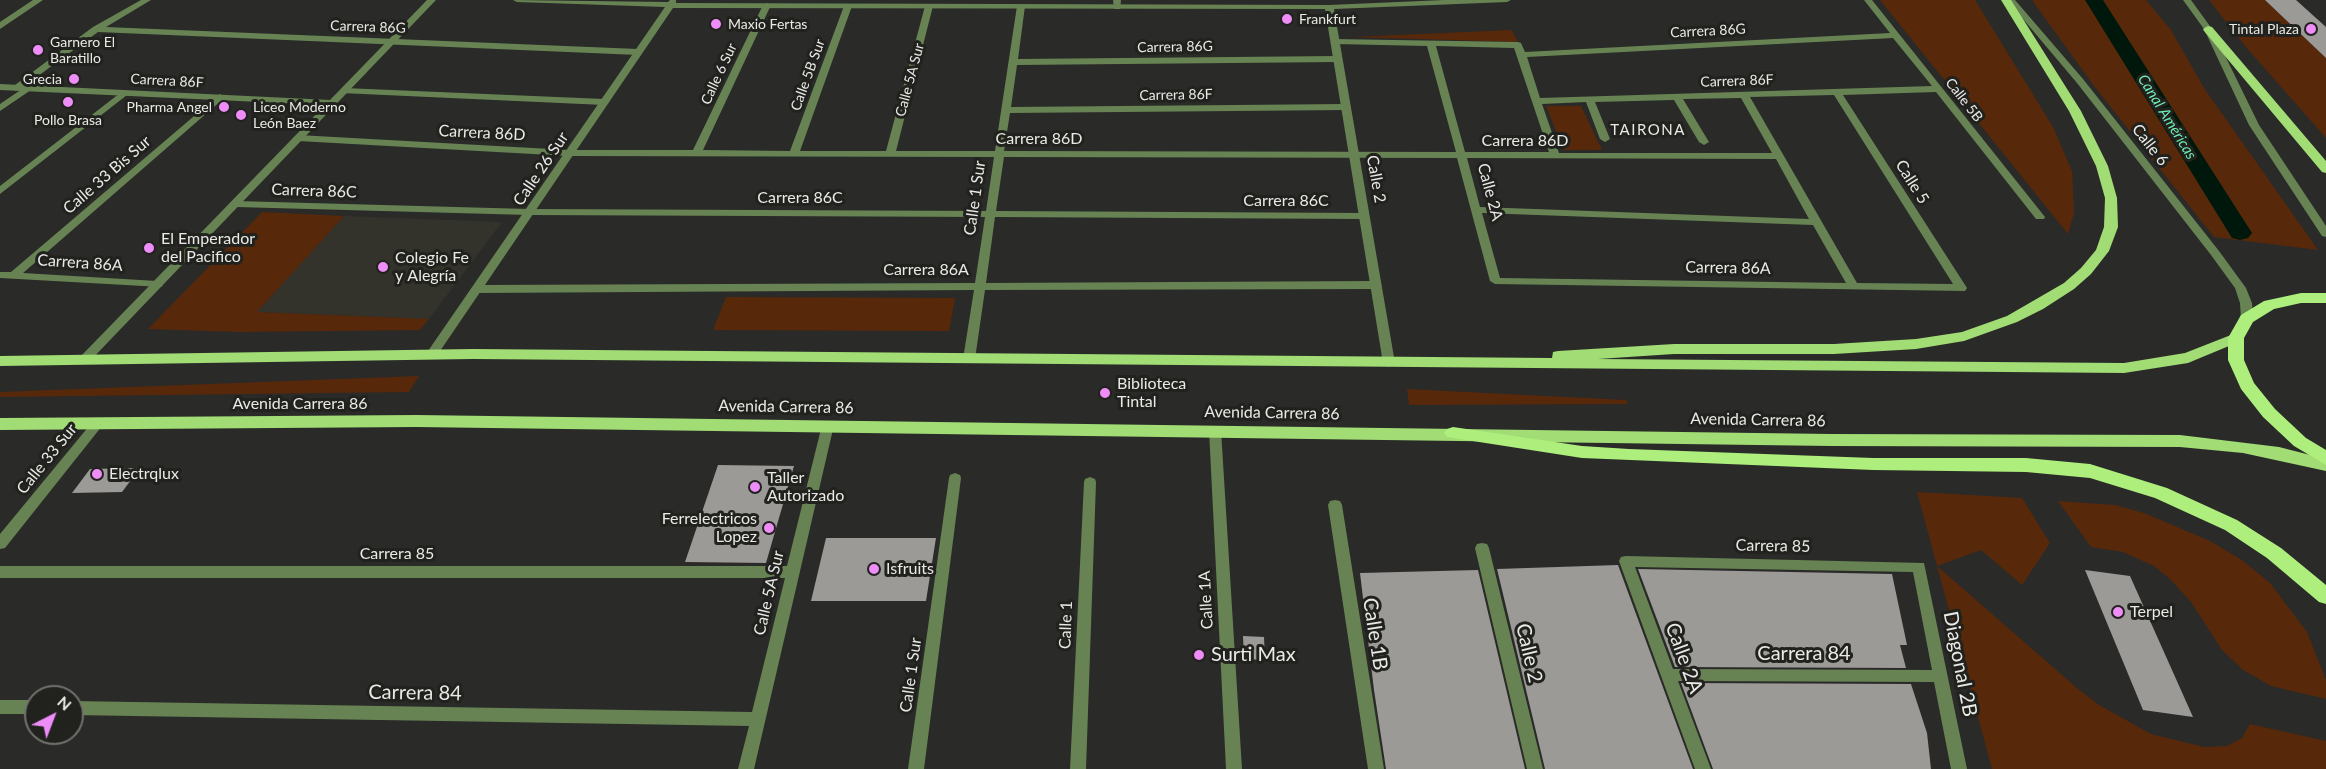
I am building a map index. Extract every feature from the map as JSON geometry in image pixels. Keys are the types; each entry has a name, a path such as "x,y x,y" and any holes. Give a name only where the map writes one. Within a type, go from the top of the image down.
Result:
{"highway":[{"path":"2326,298 2301,298 2270,305 2247,319 2236,338 2236,360 2247,385 2269,413 2300,442 2326,459"},
{"path":"1453,434 1582,452 1629,455 1873,464 2026,465 2090,471 2161,493 2231,525 2274,553 2326,596"}],"main road":[{"path":"1454,364 1663,350 1834,349 1916,344 1983,330 2012,319 2059,293 2086,271 2102,251 2111,227 2111,198 2102,166 2075,111 2006,0"},
{"path":"2208,29 2326,170"},
{"path":"0,361 432,354 2124,368 2188,358 2236,338"},
{"name":"Avenida Carrera 86","path":"0,424 428,421 1831,440 2180,441 2243,447 2326,465"}],"street":[{"path":"0,26 39,0"},
{"path":"16,88 96,29 147,0"},
{"path":"85,359 432,0"},
{"path":"517,0 848,6 929,6 959,3 1021,6 1081,3 1328,4 1507,0"},
{"name":"Calle 5B","path":"1868,0 2040,217"},
{"name":"Calle 6","path":"2011,0 2080,81 2234,279 2246,303 2247,319"},
{"path":"2187,0 2208,29 2254,125 2326,234"},
{"name":"Calle 26 Sur","path":"432,354 672,3"},
{"name":"Calle 2","path":"1328,4 1389,363"},
{"name":"Calle 6 Sur","path":"696,153 767,5"},
{"name":"Calle 5B Sur","path":"794,154 848,6"},
{"name":"Calle 5A Sur","path":"891,154 929,6"},
{"name":"Calle 1 Sur","path":"969,359 1021,6"},
{"name":"Carrera 86G","path":"96,29 638,52"},
{"name":"Carrera 86G","path":"1335,41 1431,43 1520,50 1896,35"},
{"name":"Calle 2A","path":"1431,43 1495,281"},
{"path":"1520,50 1555,156"},
{"name":"Carrera 86G","path":"1013,62 1338,59"},
{"name":"Carrera 86F","path":"0,87 333,103"},
{"path":"0,108 28,88"},
{"name":"Carrera 86F","path":"1537,101 1938,88"},
{"path":"344,91 604,102"},
{"name":"Calle 5","path":"1837,92 1961,288"},
{"path":"0,191 124,93"},
{"path":"1744,94 1853,286"},
{"name":"Calle 33 Bis Sur","path":"13,276 220,97"},
{"path":"1677,97 1704,142"},
{"path":"1589,99 1605,140"},
{"name":"Carrera 86F","path":"1006,110 1346,107"},
{"name":"Carrera 86D","path":"298,138 569,153 1779,156"},
{"name":"Carrera 86C","path":"236,204 529,212 1364,216"},
{"path":"1476,210 1816,222"},
{"name":"Carrera 86A","path":"0,275 157,285"},
{"name":"Carrera 86A","path":"1495,281 1961,288"},
{"name":"Carrera 86A","path":"477,289 1376,285"},
{"name":"Calle 33 Sur","path":"0,544 98,423"},
{"name":"Calle 5A Sur","path":"746,769 828,425"},
{"name":"Calle 1A","path":"1215,430 1234,769"},
{"name":"Calle 1 Sur","path":"916,769 955,478"},
{"name":"Calle 1","path":"1078,769 1090,482"},
{"name":"Calle 1B","path":"1335,505 1376,769"},
{"name":"Calle 2","path":"1482,548 1535,769"},
{"name":"Calle 2A","path":"1626,561 1703,769"},
{"name":"Carrera 85","path":"1626,561 1919,567"},
{"name":"Diagonal 2B","path":"1919,567 1959,769"},
{"name":"Carrera 85","path":"0,572 793,572"},
{"name":"Carrera 84","path":"1668,675 1939,676"},
{"path":"0,707 24,707"},
{"name":"Carrera 84","path":"84,708 758,719"}],"shaded area":[{"path":"1880,0 1975,0 2053,127 2072,171 2074,213 2068,234"},
{"path":"2032,0 2146,0 2171,30 2204,88 2318,250 2214,237 2094,86"},
{"path":"2209,0 2265,0 2326,58 2326,138 2245,46"},
{"path":"1512,30 1518,42 1351,37"},
{"path":"1546,106 1581,106 1602,150 1564,150"},
{"path":"262,212 344,216 257,312 429,319 420,330 239,332 148,329"},
{"name":"Colegio Fe y Alegría","path":"344,216 502,222 429,319 257,312"},
{"path":"726,297 955,298 949,331 713,330"},
{"path":"419,376 409,392 0,397 0,392"},
{"path":"1407,389 1626,400 1628,404 1409,405"},
{"path":"1917,492 2022,498 2050,543 2022,585 1981,550 1937,566"},
{"path":"2058,501 2115,505 2144,513 2210,541 2242,560 2270,583 2307,632 2326,680 2326,699 2271,686 2243,670 2222,650 2191,602 2171,580 2154,566 2123,552 2091,547"},
{"path":"1937,566 2077,688 2099,705 2151,734 2204,747 2227,746 2242,738 2250,724 2326,741 2326,769 1992,769"}],"building":[{"name":"Tintal Plaza","path":"2265,0 2296,0 2326,27 2326,58"},
{"path":"718,465 794,466 766,563 685,562"},
{"path":"140,468 122,492 72,493 90,469"},
{"name":"Isfruits","path":"826,538 936,538 926,601 811,601"},
{"path":"1618,565 1693,769 1545,769 1497,569"},
{"path":"1638,569 1892,574 1907,645 1900,645 1906,668 1675,667"},
{"path":"1478,570 1525,769 1386,769 1360,573"},
{"path":"2085,570 2130,576 2193,717 2143,710"},
{"path":"1243,636 1264,637 1265,660 1244,659"},
{"path":"1681,683 1911,684 1927,733 1931,769 1713,769"}],"waterway":[{"name":"Canal Américas","path":"2094,0 2240,233"}],"place":[{"name":"Frankfurt","path":"1287,19"},
{"name":"Maxio Fertas","path":"716,24"},
{"name":"Tintal Plaza","path":"2311,29"},
{"name":"Garnero El Baratillo","path":"38,50"},
{"name":"Grecia","path":"74,79"},
{"name":"Pollo Brasa","path":"68,102"},
{"name":"Pharma Angel","path":"224,107"},
{"name":"Liceo Moderno León Baez","path":"241,115"},
{"name":"El Emperador del Pacifico","path":"149,248"},
{"name":"Colegio Fe y Alegría","path":"383,267"},
{"name":"Biblioteca Tintal","path":"1105,393"},
{"name":"Electrqlux","path":"97,474"},
{"name":"Taller Autorizado","path":"755,487"},
{"name":"Ferrelectricos Lopez","path":"769,528"},
{"name":"Isfruits","path":"874,569"},
{"name":"Terpel","path":"2118,612"},
{"name":"Surti Max","path":"1199,655"}],"district":[{"name":"TAIRONA","path":"1648,130"}]}
